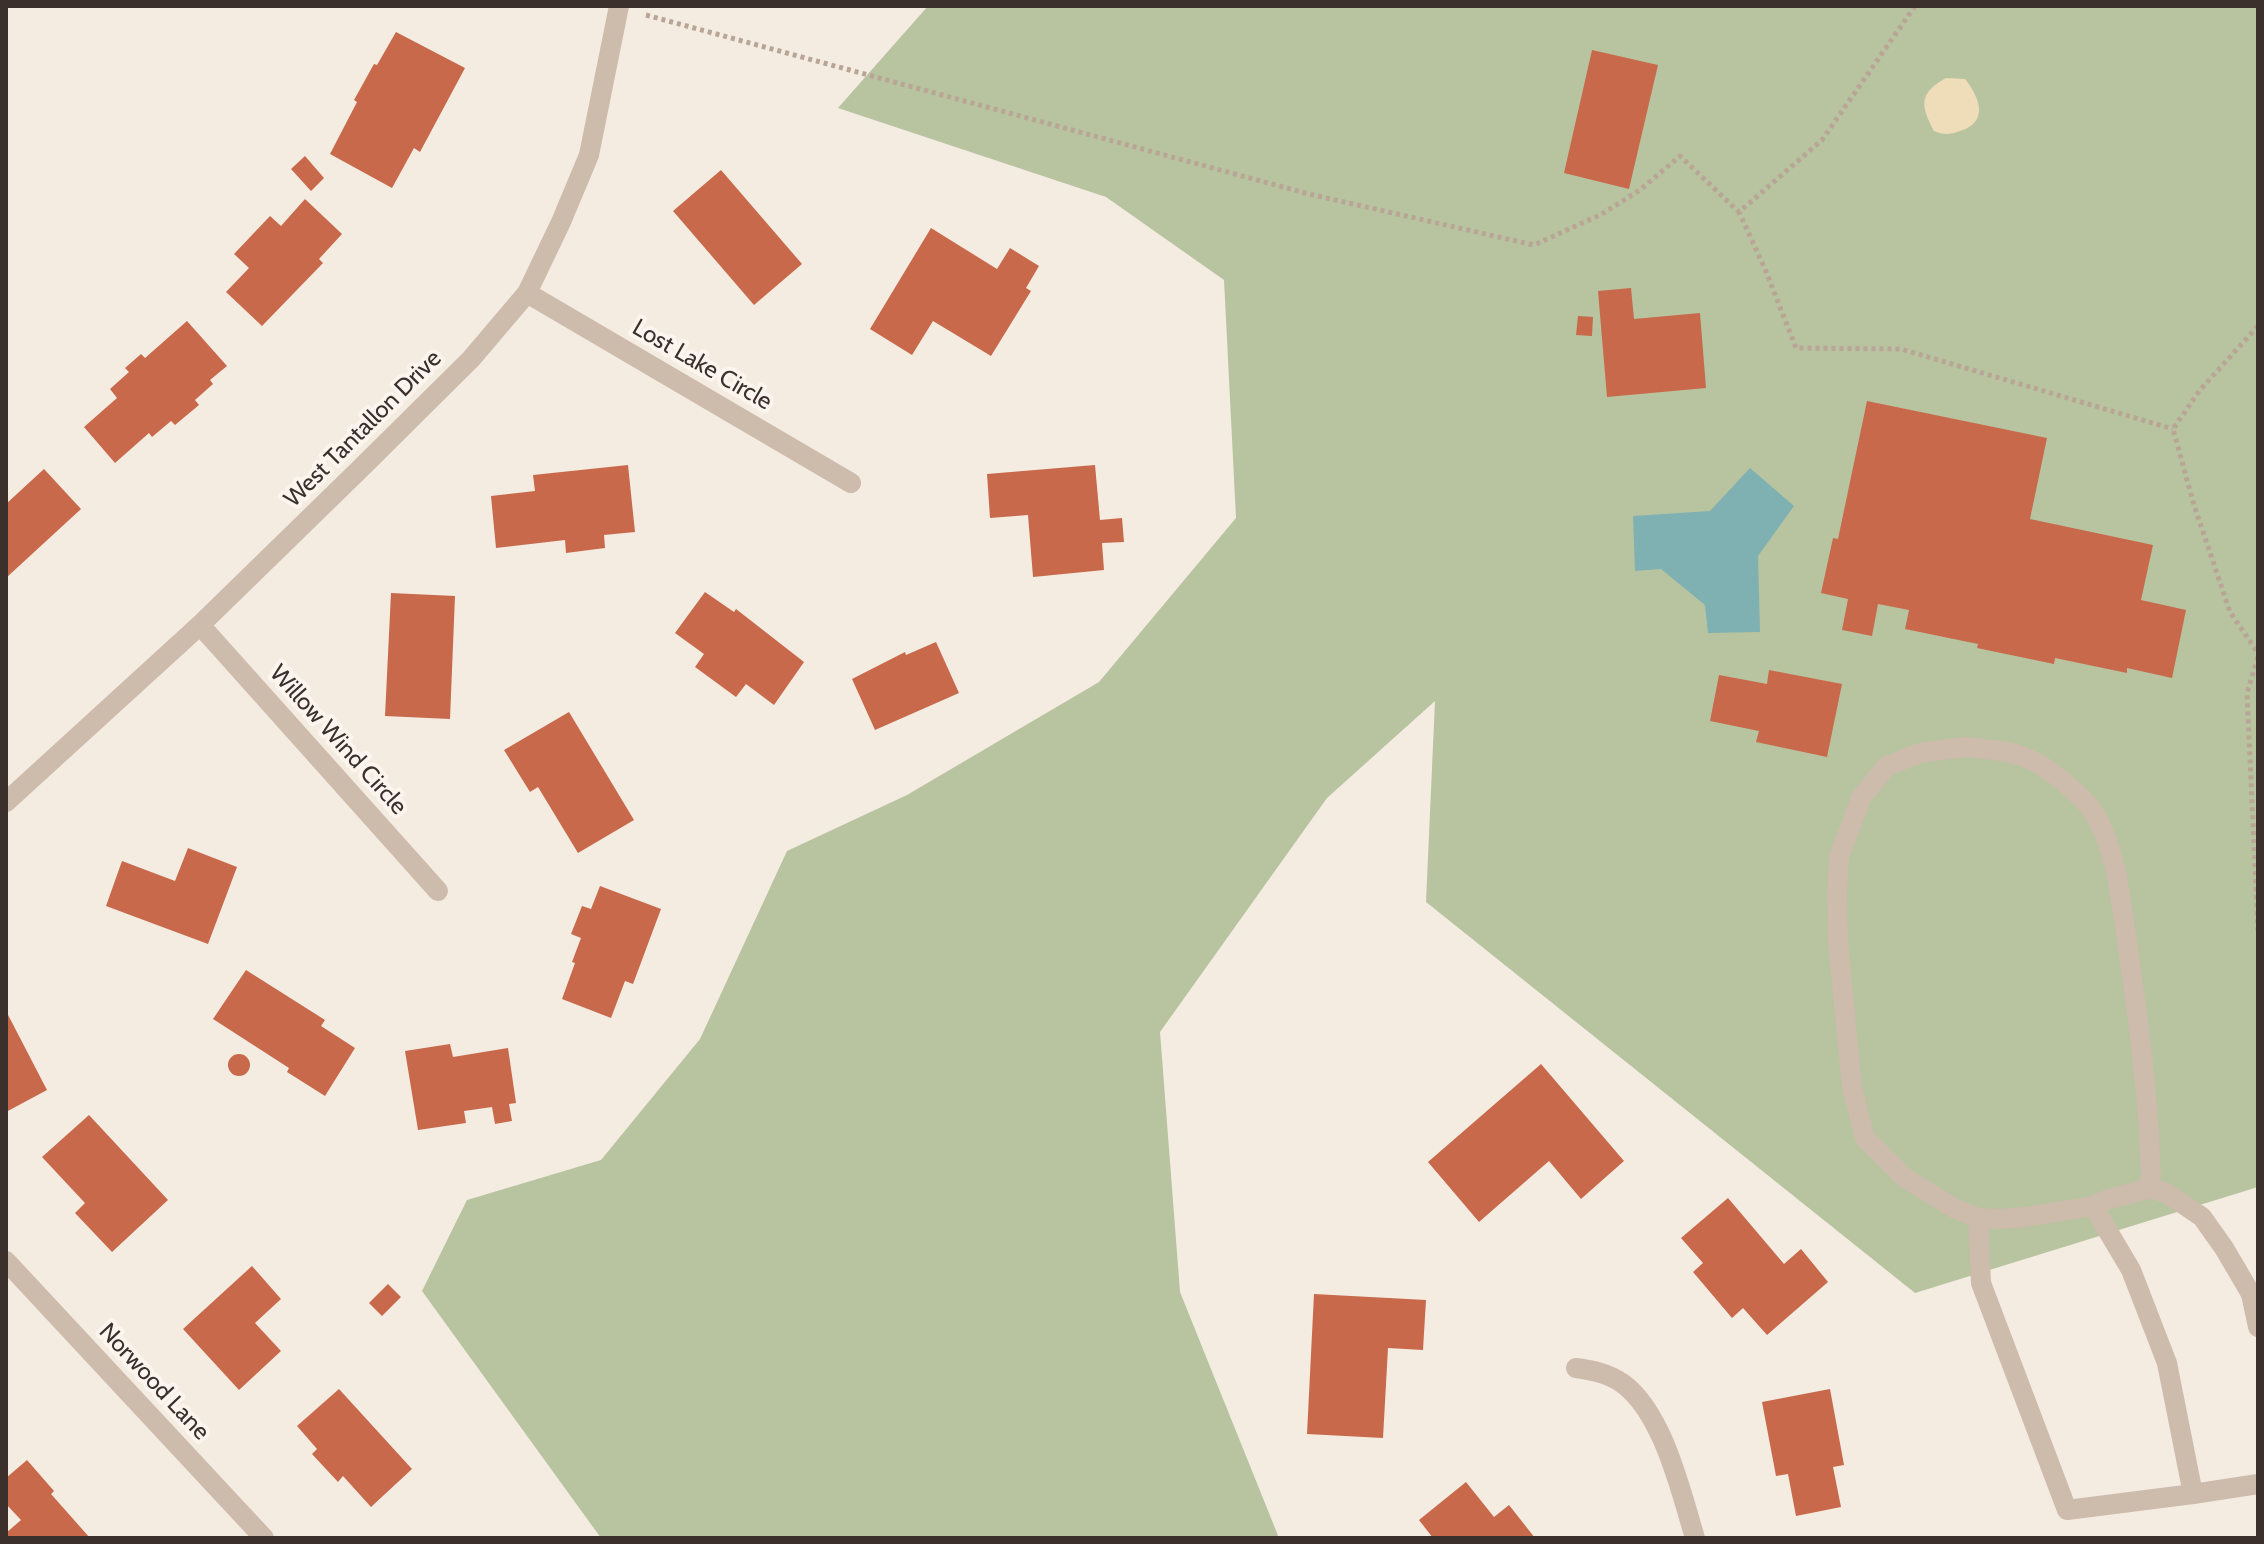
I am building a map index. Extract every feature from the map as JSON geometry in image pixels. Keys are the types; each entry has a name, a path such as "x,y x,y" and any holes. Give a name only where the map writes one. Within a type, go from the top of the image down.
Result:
{"street":[{"name":"West Tantallon Drive","path":"6,802 200,625 471,359 527,293 589,155 618,6"},
{"name":"Lost Lake Circle","path":"527,293 851,483"},
{"name":"Willow Wind Circle","path":"200,625 438,891"},
{"path":"2151,1188 2145,1065 2119,890 2109,845 2088,805 2047,767 2006,750 1964,747 1920,753 1887,766 1862,796 1839,857 1838,943 1852,1087 1865,1138 1905,1178 1954,1208 1978,1218 2025,1217 2093,1206 2151,1188 2168,1194 2202,1217 2224,1248 2251,1294 2258,1327"},
{"path":"2093,1206 2131,1270 2167,1363 2193,1494"},
{"path":"1978,1218 1981,1283 2067,1510 2258,1484"},
{"name":"Norwood Lane","path":"6,1261 264,1538"},
{"path":"1576,1368 1597,1371 1623,1383 1641,1403 1666,1445 1695,1538"}],"path":[{"path":"618,6 1309,194 1534,245 1600,215 1640,190 1680,156 1739,212 1796,348 1901,349 2173,429"},
{"path":"1739,212 1822,140 1915,6"},
{"path":"2173,429 2200,390 2258,326"},
{"path":"2173,429 2194,505 2230,612 2258,655 2247,693 2258,931"}],"green space":[{"path":"928,6 2258,6 2258,1187 1915,1293 1426,902 1435,701 1327,798 1160,1032 1180,1292 1279,1538 601,1538 422,1291 467,1200 601,1160 700,1039 787,851 907,795 1099,682 1236,518 1224,280 1106,197 838,108"}],"sand":[{"path":"1946,78 1965,79 1975,94 1979,109 1975,122 1969,127 1947,134 1934,131 1925,107 1931,89"}],"water":[{"path":"1750,468 1794,506 1758,556 1760,632 1708,633 1705,605 1661,569 1635,571 1633,516 1710,511"}],"building":[{"path":"396,32 465,68 420,152 414,148 392,188 330,154 357,102 354,100"},
{"path":"1592,50 1658,65 1629,189 1564,173"},
{"path":"305,156 324,178 311,191 291,169"},
{"path":"721,170 802,264 754,305 673,211"},
{"path":"305,199 342,234 319,259 323,263 262,326 226,292 249,268 234,254 270,216 281,226"},
{"path":"931,228 997,269 1010,248 1039,266 1026,288 1031,291 991,356 933,321 912,355 870,329"},
{"path":"1631,288 1634,319 1700,313 1706,388 1607,397 1598,291"},
{"path":"1578,316 1593,317 1592,336 1576,335"},
{"path":"187,321 227,366 210,380 213,384 195,400 199,405 175,425 171,421 152,437 149,433 115,463 84,427 117,398 110,389 129,372 125,368 141,354 145,358"},
{"path":"1867,401 2047,438 2030,519 2153,545 2141,600 2186,610 2172,678 2127,668 2127,673 2055,658 2054,664 1977,648 1978,644 1905,629 1909,610 1878,604 1872,636 1842,630 1848,599 1821,593 1833,538 1838,539"},
{"path":"628,465 635,532 604,535 605,548 566,553 565,540 496,548 491,496 535,491 533,475"},
{"path":"1095,465 1100,520 1122,518 1124,542 1102,543 1104,570 1033,577 1028,515 990,518 987,474"},
{"path":"44,469 81,509 6,578 6,504"},
{"path":"705,592 734,612 736,609 804,662 774,705 746,684 736,697 695,667 704,654 675,633"},
{"path":"391,593 455,596 450,719 385,716"},
{"path":"936,642 959,693 875,730 852,679 905,652 906,655"},
{"path":"1769,670 1842,684 1827,757 1756,742 1759,731 1710,721 1719,675 1767,684"},
{"path":"569,712 634,820 578,853 538,787 530,792 504,750"},
{"path":"188,848 237,867 208,944 106,906 122,861 175,881"},
{"path":"600,886 661,909 633,984 625,981 611,1018 562,999 581,938 571,934 582,906 591,909"},
{"path":"246,970 325,1020 321,1026 355,1048 325,1096 287,1072 289,1068 213,1019"},
{"path":"6,1011 47,1090 6,1112"},
{"path":"450,1044 453,1057 508,1048 516,1103 509,1104 512,1121 495,1124 492,1107 464,1111 466,1123 418,1130 405,1051"},
{"path":"239,1054 247,1057 250,1065 247,1073 239,1076 231,1073 228,1065 231,1057"},
{"path":"1541,1064 1624,1161 1581,1199 1549,1161 1479,1222 1428,1162"},
{"path":"89,1115 168,1200 112,1252 75,1213 85,1203 42,1157"},
{"path":"1728,1198 1784,1264 1801,1249 1828,1282 1767,1335 1743,1308 1732,1318 1693,1272 1703,1263 1681,1238"},
{"path":"252,1266 281,1299 255,1323 281,1351 239,1390 183,1329"},
{"path":"388,1284 401,1297 382,1316 369,1303"},
{"path":"1314,1294 1426,1300 1423,1350 1388,1348 1383,1438 1307,1434"},
{"path":"339,1389 412,1469 371,1507 343,1476 338,1482 312,1454 317,1449 297,1426"},
{"path":"1830,1389 1844,1465 1833,1467 1841,1507 1796,1516 1788,1474 1776,1476 1762,1402"},
{"path":"27,1460 54,1491 51,1494 90,1538 6,1538 6,1533 21,1520 6,1504 6,1478"},
{"path":"1466,1482 1494,1517 1509,1505 1535,1538 1433,1538 1419,1520"}]}
